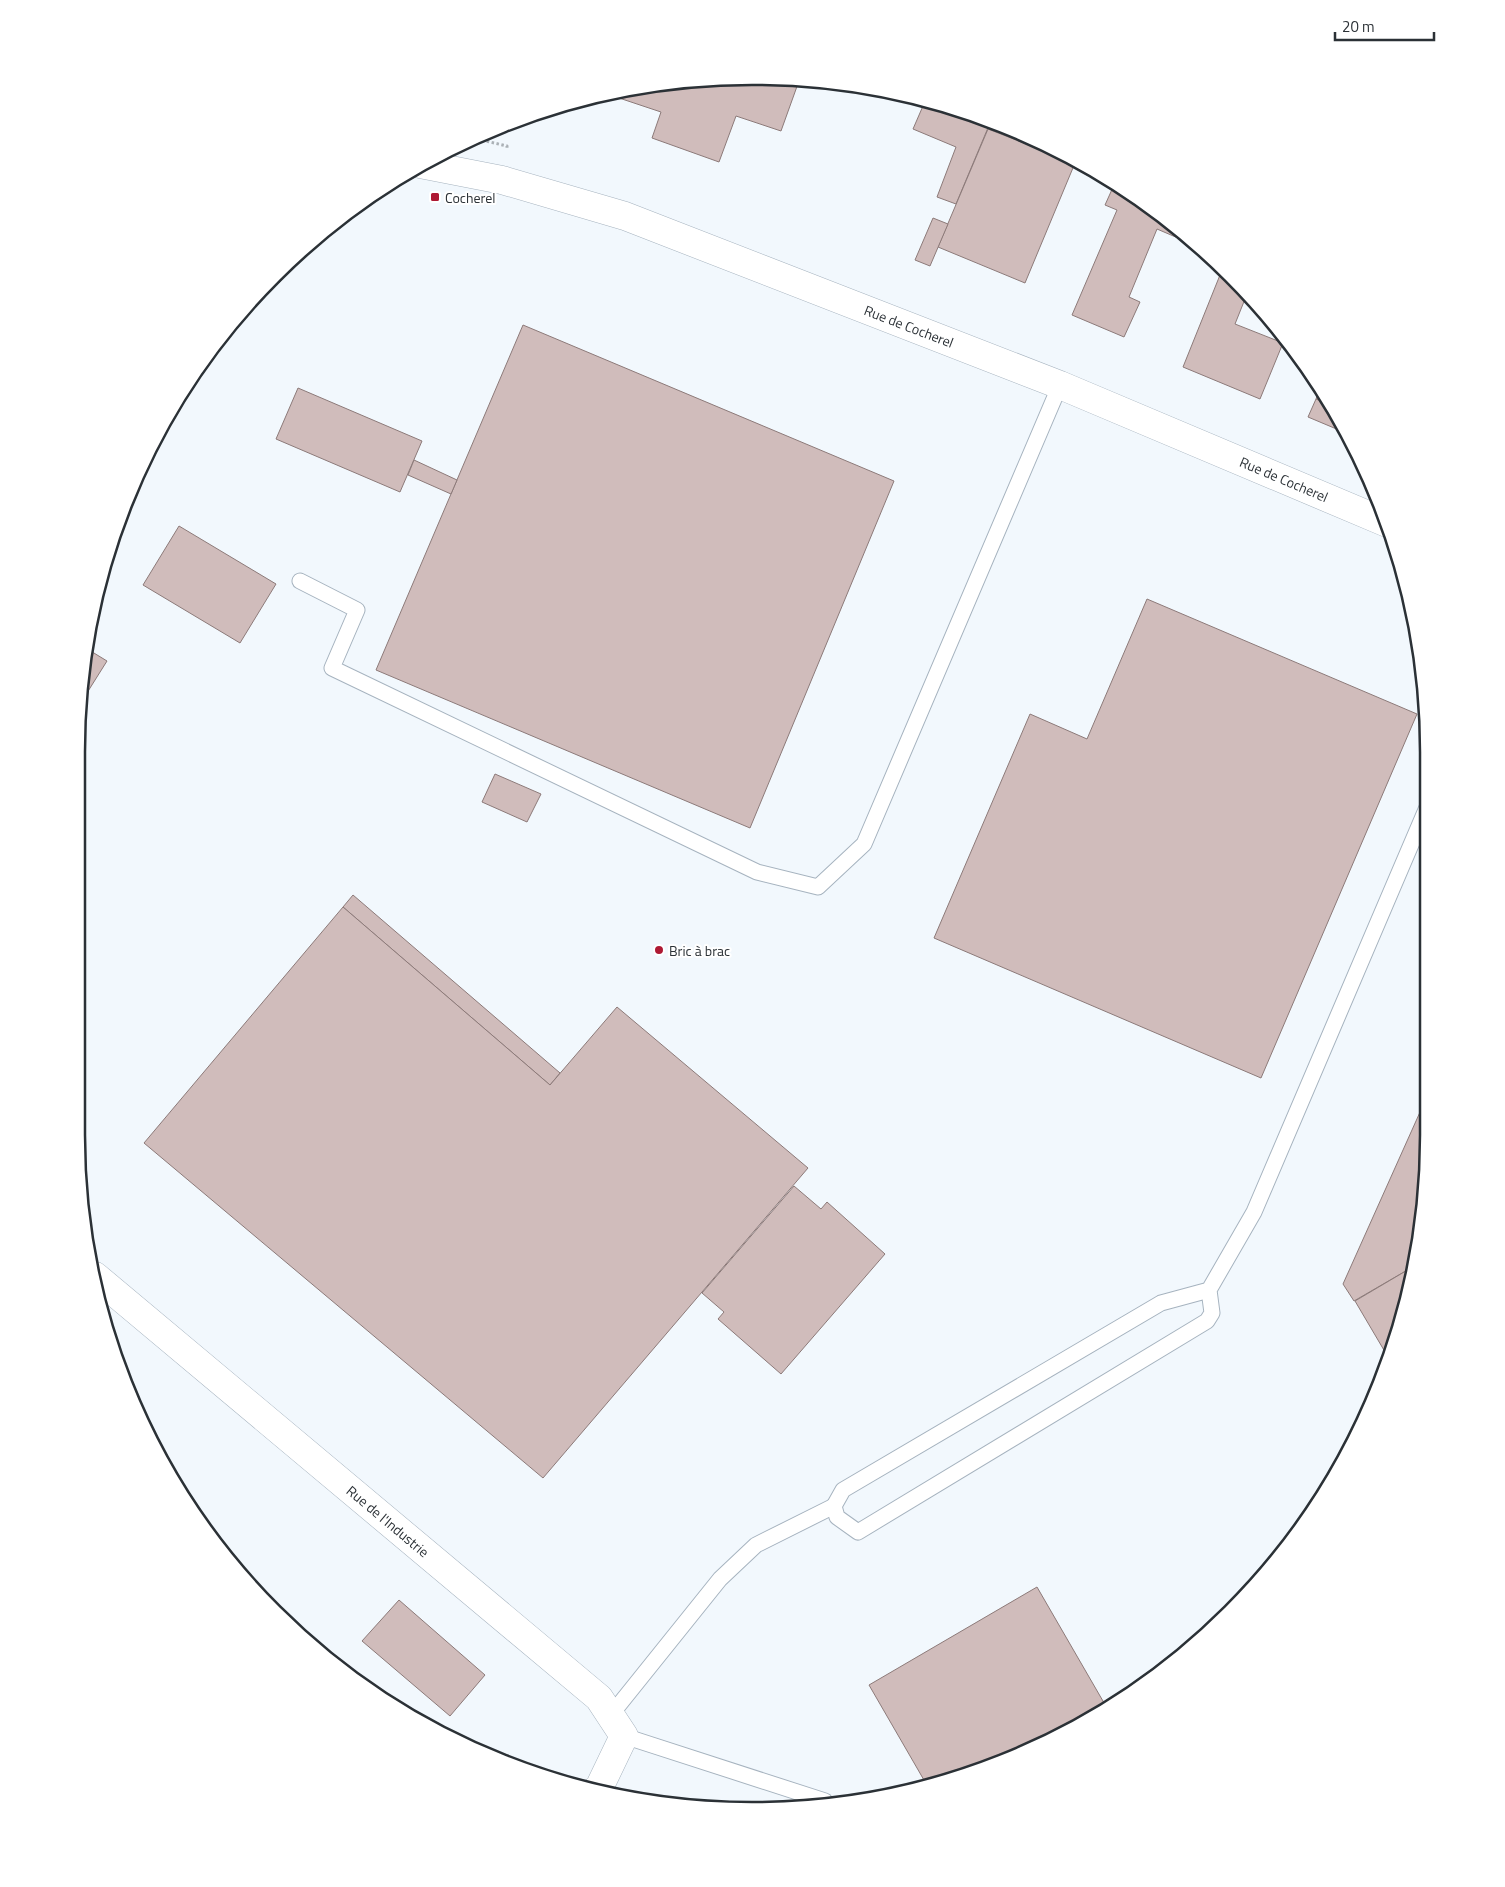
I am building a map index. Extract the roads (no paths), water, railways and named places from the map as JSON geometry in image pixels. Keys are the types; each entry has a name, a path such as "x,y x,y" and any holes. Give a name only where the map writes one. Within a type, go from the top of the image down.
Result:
{"street":[{"name":"Rue de Cocherel","path":"434,166 502,180 625,216 1060,385 1378,519"},
{"name":"Rue de l'Industrie","path":"102,1282 599,1698 617,1726"},
{"path":"600,1784 617,1726"}],"lane":[{"path":"300,581 356,610 332,668 758,872 818,887 864,844 1060,385"},
{"path":"834,1506 836,1517 858,1532 1207,1321 1212,1313 1209,1290 1254,1212 1420,824"},
{"path":"817,1799 617,1726 720,1579 756,1545 834,1506 843,1490 1161,1303 1209,1290"}],"place":[{"name":"Cocherel","path":"435,197"},
{"name":"Bric à brac","path":"659,950"}]}
